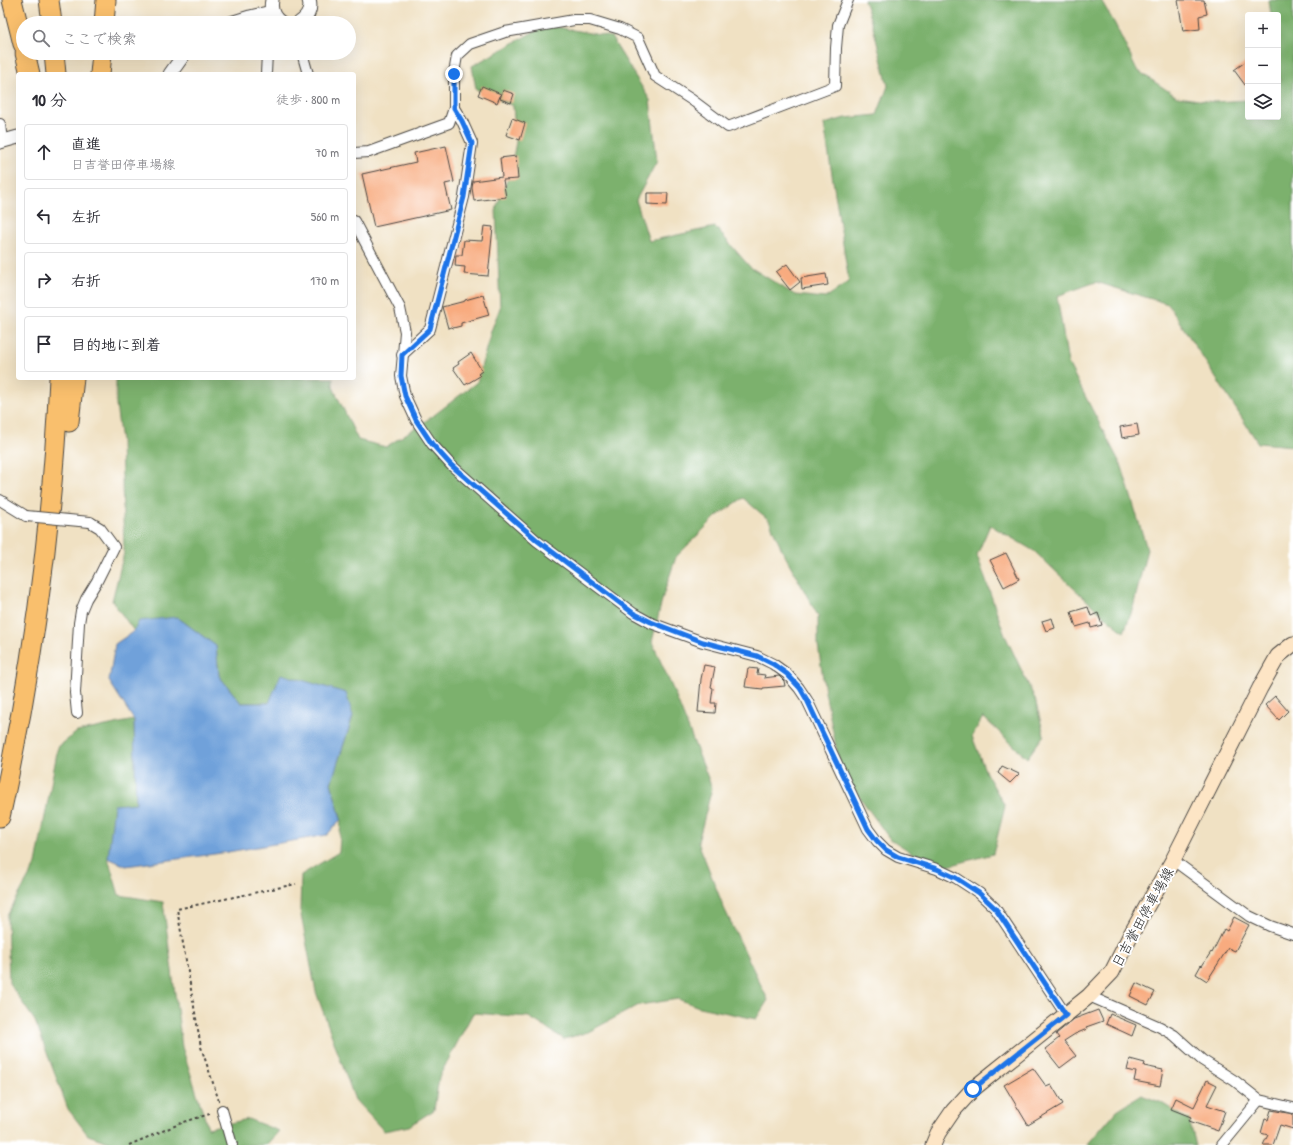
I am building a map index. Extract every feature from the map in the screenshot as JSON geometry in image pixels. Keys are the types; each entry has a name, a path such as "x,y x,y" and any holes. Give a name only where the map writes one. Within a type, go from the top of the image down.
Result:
{"highway":[{"path":"12,0 16,16"},
{"path":"49,0 51,16"},
{"path":"105,16 106,0"},
{"path":"27,60 30,72"},
{"path":"55,60 56,72"},
{"path":"100,72 101,60"},
{"path":"0,817 34,642 51,494 60,380"},
{"path":"34,642 52,582 74,380"}],"main road":[{"name":"日吉誉田停車場線","path":"933,1145 938,1133 953,1111 973,1089 1089,996 1112,972 1174,860 1260,688 1278,656 1293,644"}],"street":[{"path":"356,153 369,152 449,123 454,108 454,74 457,56 470,44 504,32 574,20 590,20 620,29 638,38 655,76 692,100 728,127 835,86 838,25 848,0"},
{"path":"307,16 314,1"},
{"path":"258,16 272,6 274,16"},
{"path":"171,72 180,60"},
{"path":"266,72 267,60"},
{"path":"304,60 307,72"},
{"path":"402,355 430,329 464,197 472,143 454,108"},
{"path":"0,124 1,141 16,137"},
{"path":"356,225 400,308 405,332 401,376 405,396 416,420 432,444 451,465 538,541 633,613 651,622 703,642 757,656 773,664 787,674 800,688 807,700 868,829 877,841 886,850 898,857 937,869 956,878 979,893 995,908 1066,1015"},
{"path":"0,500 26,516 90,522 100,528 114,547 81,611 75,694 77,713"},
{"path":"1174,860 1249,916 1270,926 1293,934"},
{"path":"1089,996 1160,1027 1174,1035 1202,1060 1235,1081 1259,1100 1293,1108"},
{"path":"1222,1145 1259,1100"},
{"path":"222,1110 232,1145"}],"path":[{"path":"129,1145 184,1122 222,1110 201,1047 177,909 296,884"}],"green space":[{"path":"864,0 1101,0 1115,24 1137,70 1177,97 1214,102 1245,100 1245,120 1281,120 1281,12 1271,12 1269,0 1293,0 1293,446 1258,443 1168,304 1096,282 1057,296 1068,363 1122,467 1147,549 1133,608 1124,632 1096,609 1034,551 990,525 977,555 1004,633 1035,699 1044,735 1027,758 983,717 972,736 986,773 1005,806 993,854 937,869 889,838 841,771 825,692 818,645 818,616 782,550 769,520 743,498 717,516 676,557 663,596 652,642 672,687 712,788 698,842 724,908 768,1000 756,1019 699,1007 678,999 639,1005 588,1032 564,1039 529,1017 473,1013 439,1077 434,1110 409,1126 384,1131 355,1100 316,992 300,910 301,875 339,852 341,819 331,783 353,716 269,703 241,703 219,676 216,646 177,617 134,631 112,601 124,553 121,441 116,405 116,380 333,380 333,387 358,440 386,447 433,416 477,382 491,331 500,308 496,208 510,173 516,142 513,106 476,89 472,66 546,25 611,37 650,100 657,161 636,200 649,241 715,227 750,267 795,295 825,298 849,282 824,124 845,118 877,115 888,86 873,27"},
{"path":"134,720 136,803 108,858 119,895 163,902 182,1047 208,1128 248,1119 279,1131 266,1145 117,1145 88,1135 68,1109 35,1021 9,983 7,916 36,864 58,747 77,732"},
{"path":"1141,1095 1160,1102 1189,1120 1196,1145 1087,1145 1117,1110"}],"water":[{"path":"177,617 216,646 219,676 241,703 269,703 281,674 346,693 353,716 331,783 341,819 327,835 222,853 126,866 108,858 114,805 136,803 134,720 109,681 115,644 134,631 139,621"}],"building":[{"path":"1178,0 1204,0 1207,14 1199,16 1200,29 1183,31"},
{"path":"1245,62 1245,85 1234,70"},
{"path":"482,86 501,94 497,103 478,95"},
{"path":"503,90 514,94 511,103 500,99"},
{"path":"512,118 525,123 520,140 506,135"},
{"path":"446,146 454,182 445,184 451,210 374,227 362,174 416,162 414,153"},
{"path":"516,156 518,179 503,180 506,197 474,201 472,188 473,181 502,177 500,158"},
{"path":"647,193 668,193 667,205 647,204"},
{"path":"484,226 493,227 488,276 464,274 465,267 455,266 456,255 462,255 464,240 482,241"},
{"path":"787,264 800,282 790,290 776,272"},
{"path":"826,274 828,285 802,289 801,278"},
{"path":"483,295 489,315 461,323 461,326 448,328 442,307"},
{"path":"471,353 482,371 478,374 480,376 465,385 453,368 459,364 458,362"},
{"path":"1137,424 1139,435 1122,438 1120,427"},
{"path":"1006,553 1019,579 1004,587 990,560"},
{"path":"1088,607 1091,616 1098,613 1102,625 1091,628 1090,623 1076,627 1071,612"},
{"path":"1052,618 1055,628 1046,631 1042,621"},
{"path":"704,665 715,667 711,687 713,688 711,703 716,703 715,713 698,712 701,679"},
{"path":"748,668 758,669 757,674 765,675 764,678 779,676 784,681 785,686 763,689 745,687"},
{"path":"1275,696 1288,711 1279,720 1265,705"},
{"path":"1002,766 1019,774 1010,783 998,773"},
{"path":"1234,917 1249,925 1235,951 1228,948 1207,981 1196,974 1201,965 1202,966 1211,952 1212,953 1224,929 1227,931"},
{"path":"1136,983 1155,992 1148,1005 1130,996"},
{"path":"1098,1010 1103,1021 1086,1027 1087,1029 1064,1041 1076,1056 1060,1068 1045,1049 1059,1038 1056,1034 1074,1019"},
{"path":"1110,1014 1136,1025 1132,1036 1106,1024"},
{"path":"1130,1059 1145,1063 1144,1066 1163,1070 1160,1086 1134,1081 1136,1072 1127,1070"},
{"path":"1033,1068 1046,1086 1051,1084 1063,1104 1028,1125 1004,1085"},
{"path":"1207,1080 1217,1085 1207,1105 1225,1111 1218,1131 1189,1121 1191,1117 1171,1109 1176,1098 1194,1107"},
{"path":"1271,1110 1293,1114 1293,1129 1280,1125 1273,1145 1263,1145 1268,1135 1261,1133 1265,1119 1268,1120"}],"route":[{"path":"454,74 454,108 472,143 464,197 430,329 402,355 401,376 405,396 416,420 432,444 451,465 538,541 633,613 651,622 703,642 757,656 773,664 787,674 800,688 807,700 868,829 877,841 886,850 898,857 937,869 956,878 979,893 995,908 1008,925 1066,1015 973,1089"}]}
